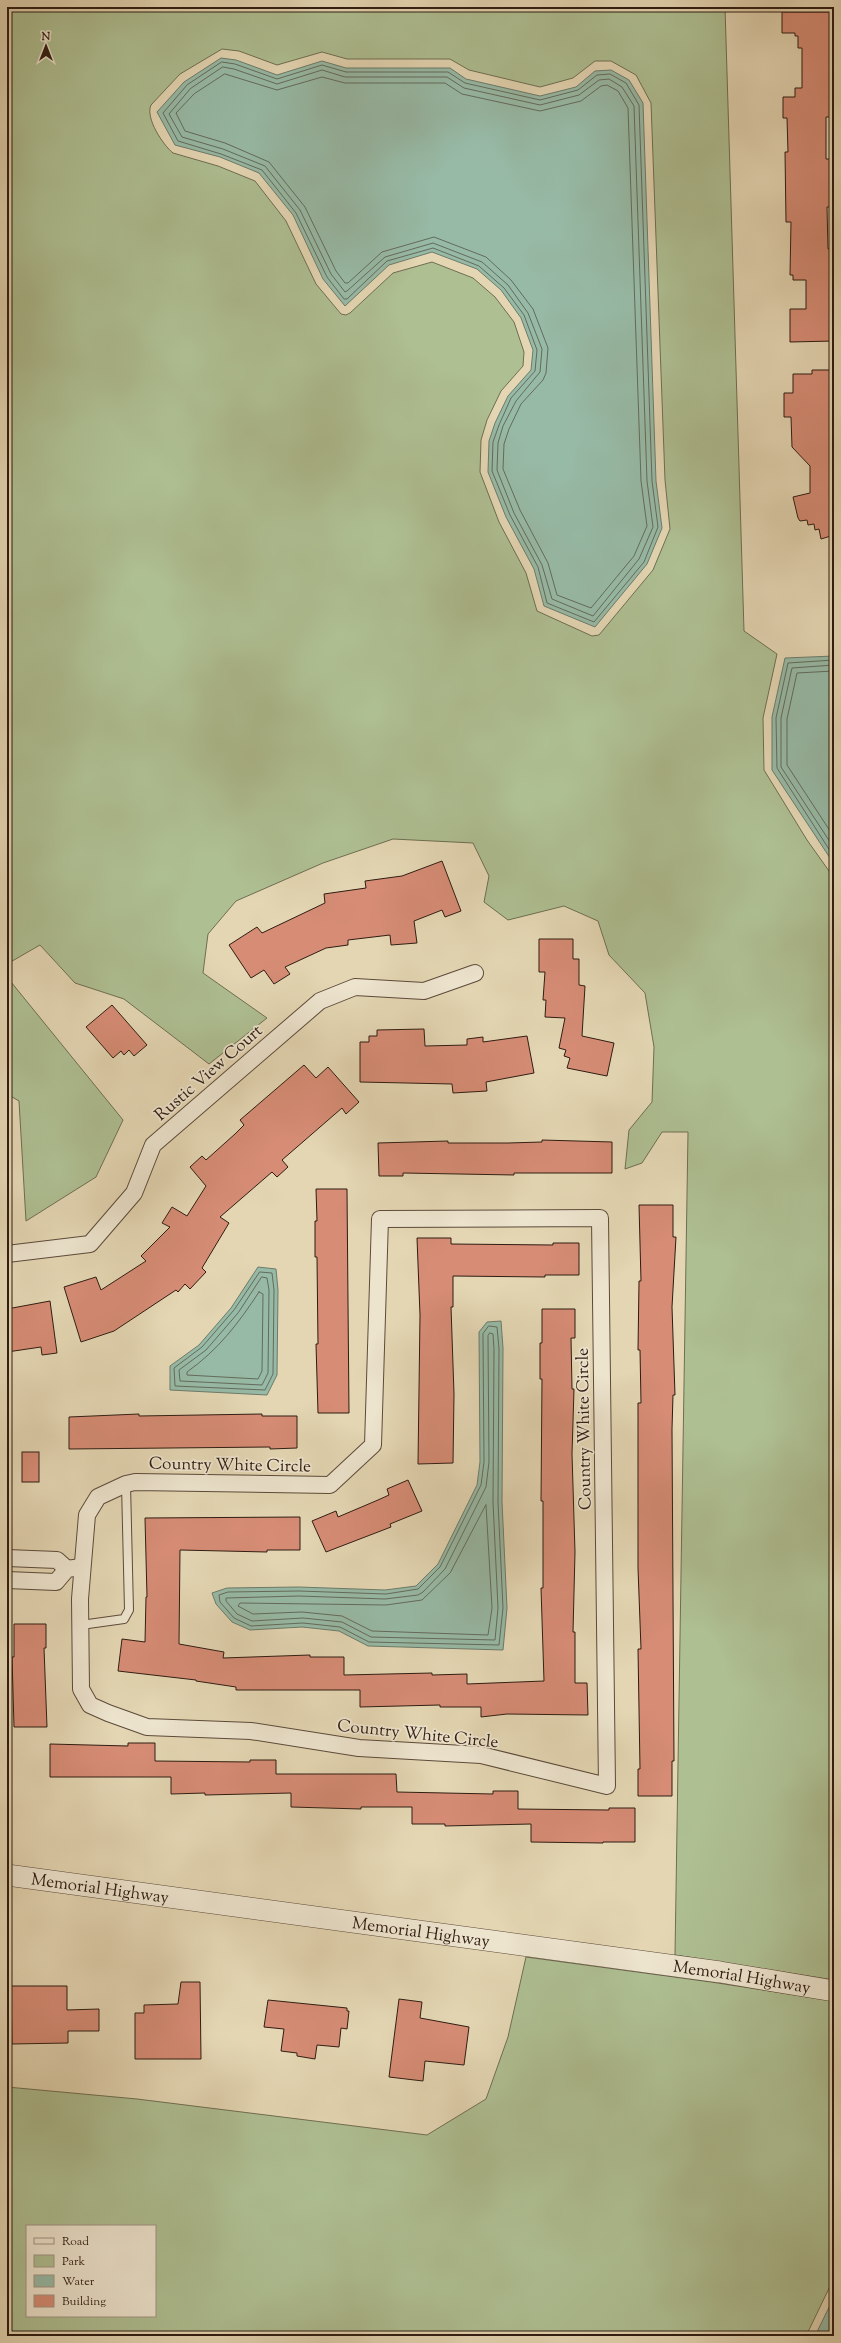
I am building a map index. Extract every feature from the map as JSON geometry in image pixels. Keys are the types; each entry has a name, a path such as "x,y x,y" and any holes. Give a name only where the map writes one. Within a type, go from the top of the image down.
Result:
{"street":[{"name":"Rustic View Court","path":"7,1254 90,1244 134,1193 154,1145 320,1001 355,987 424,991 475,973"},
{"name":"Country White Circle","path":"600,1218 607,1786 481,1755 359,1748 251,1731 147,1727 108,1714 90,1704 81,1688 80,1625 74,1568 87,1515 98,1497 126,1484 135,1482 330,1485 373,1445 380,1219 600,1218"},
{"path":"7,1558 57,1560 74,1568 56,1582 7,1580"},
{"name":"Memorial Highway","path":"7,1875 712,1971 834,1991"}],"lane":[{"path":"80,1625 124,1619 129,1610 126,1484"}],"green space":[{"path":"7,7 725,7 744,631 777,654 763,718 764,770 807,840 834,878 834,1980 675,1955 688,1132 662,1132 642,1163 625,1169 629,1130 652,1102 654,1047 645,993 609,955 598,921 564,906 508,920 484,902 489,876 473,843 393,839 323,863 236,901 208,934 203,973 267,1018 209,1064 124,999 75,983 40,945 7,964","holes":["222,49 239,51 277,65 322,52 347,59 450,59 469,70 540,87 573,78 595,61 611,61 636,75 651,103 665,480 670,529 653,570 599,635 592,636 537,611 526,573 499,522 480,472 481,440 487,420 501,391 523,366 524,352 514,322 495,297 473,278 432,262 393,273 350,313 346,315 341,314 316,284 286,221 255,181 218,166 173,153 160,138 150,117 151,105 180,74"]},
{"path":"7,977 123,1120 96,1177 26,1221 19,1101 7,1094"},
{"path":"526,1957 711,1982 834,2001 834,2278 806,2336 7,2336 7,2087 137,2099 427,2135 486,2099 508,2037"}],"water":[{"path":"221,58 236,60 277,75 322,61 346,68 450,68 466,79 540,96 576,87 595,71 611,70 629,80 643,103 656,481 662,528 647,564 595,627 544,606 534,569 506,517 488,472 489,441 495,423 508,396 531,370 533,350 521,318 501,290 477,269 432,252 389,265 345,306 323,279 293,215 259,173 220,157 175,145 157,112 184,82"},
{"path":"834,656 834,864 772,770 772,717 785,658"},
{"path":"258,1267 276,1269 278,1290 277,1375 267,1395 170,1390 170,1366 199,1345 231,1308"},
{"path":"501,1321 503,1348 502,1502 507,1608 503,1650 368,1646 339,1631 302,1627 250,1630 232,1622 216,1604 212,1593 227,1588 299,1587 385,1590 416,1586 438,1564 477,1485 480,1462 479,1332 487,1322"},
{"path":"834,2297 834,2336 815,2336"}],"building":[{"path":"782,12 834,12 834,44 830,44 830,85 834,85 834,117 826,117 826,159 834,159 834,207 827,207 828,249 834,249 834,341 790,342 790,309 806,309 806,280 793,280 793,275 790,275 791,222 786,222 785,152 788,152 787,118 783,118 783,97 795,97 795,88 802,88 802,48 798,48 798,36 795,36 795,33 782,33"},
{"path":"812,370 834,370 834,535 821,539 819,529 815,530 814,524 808,525 807,520 800,521 798,518 793,497 810,493 810,466 792,447 791,417 784,417 784,393 793,393 793,374 812,374"},
{"path":"442,861 461,911 445,917 442,910 414,921 417,943 391,945 390,935 348,940 348,945 326,948 285,967 290,974 274,984 264,970 251,978 229,945 257,927 262,933 325,903 324,894 366,888 365,881 402,876"},
{"path":"539,939 573,939 573,959 579,959 579,985 585,986 582,1036 614,1043 607,1076 567,1068 570,1058 564,1056 566,1050 559,1048 565,1018 545,1017 546,1000 543,1000 545,972 539,972"},
{"path":"112,1005 147,1045 134,1056 129,1050 124,1055 121,1051 113,1058 86,1027"},
{"path":"424,1029 425,1046 467,1045 467,1039 483,1037 483,1042 527,1036 534,1073 486,1082 487,1091 453,1093 452,1084 360,1082 360,1042 369,1042 369,1036 377,1036 377,1030"},
{"path":"304,1065 316,1078 328,1067 359,1102 346,1114 342,1108 282,1160 288,1167 277,1177 272,1172 220,1217 229,1223 202,1268 206,1272 190,1289 185,1284 178,1292 176,1290 114,1331 81,1342 64,1287 96,1277 101,1290 146,1261 141,1256 170,1227 162,1223 172,1207 187,1216 206,1186 190,1167 202,1156 206,1160 244,1125 240,1120"},
{"path":"542,1140 612,1142 612,1173 514,1173 514,1175 403,1173 403,1176 379,1176 378,1143 448,1141 448,1143 508,1143 542,1142"},
{"path":"316,1189 347,1189 349,1413 318,1413 316,1344 318,1344 317,1257 315,1257 315,1221 317,1221"},
{"path":"639,1205 673,1205 673,1237 676,1237 672,1307 675,1395 673,1395 672,1429 674,1761 672,1761 672,1796 638,1796 638,1769 640,1769 638,1649 641,1649 638,1568 638,1403 641,1403 640,1350 638,1350 639,1281 641,1281"},
{"path":"417,1238 451,1238 451,1244 553,1245 553,1243 579,1243 579,1275 545,1275 545,1277 453,1276 453,1307 451,1307 454,1394 453,1463 418,1464 420,1315"},
{"path":"50,1301 57,1353 42,1355 41,1347 7,1352 7,1309"},
{"path":"542,1309 575,1309 575,1338 571,1338 572,1389 574,1389 572,1454 575,1552 573,1632 575,1632 575,1683 587,1683 588,1715 507,1714 481,1717 481,1707 440,1707 440,1705 360,1707 360,1690 236,1690 236,1687 196,1680 118,1671 122,1639 145,1642 147,1597 145,1518 300,1517 300,1550 267,1550 267,1552 180,1550 179,1644 224,1652 223,1658 310,1655 310,1657 344,1657 344,1675 432,1673 432,1675 467,1674 467,1684 544,1681 541,1588 543,1588 543,1501 541,1501 542,1379 540,1379"},
{"path":"139,1414 139,1416 262,1414 262,1416 297,1416 297,1448 69,1449 69,1417"},
{"path":"22,1452 39,1452 39,1482 22,1482"},
{"path":"408,1480 422,1511 390,1524 391,1527 326,1552 312,1521 336,1511 338,1517 378,1500 389,1495 387,1489"},
{"path":"14,1624 46,1624 46,1648 44,1648 47,1727 14,1727 12,1657 14,1657"},
{"path":"128,1743 155,1743 155,1761 250,1762 250,1760 276,1760 276,1774 396,1774 397,1792 493,1794 493,1791 518,1791 518,1809 609,1810 609,1808 635,1808 635,1842 531,1842 531,1824 445,1826 445,1824 412,1824 412,1807 361,1807 361,1809 291,1807 291,1793 205,1795 205,1793 171,1794 171,1777 50,1777 50,1744 128,1746"},
{"path":"181,1982 200,1982 201,2059 135,2059 135,2013 144,2013 144,2005 178,2004"},
{"path":"11,1986 67,1986 67,2010 99,2009 99,2031 68,2031 68,2043 12,2044"},
{"path":"399,1999 422,2002 420,2018 469,2027 464,2065 425,2061 423,2081 389,2077"},
{"path":"268,2000 347,2008 347,2011 349,2011 347,2029 341,2028 339,2047 317,2045 315,2059 297,2056 297,2053 281,2051 284,2029 264,2027"}]}
